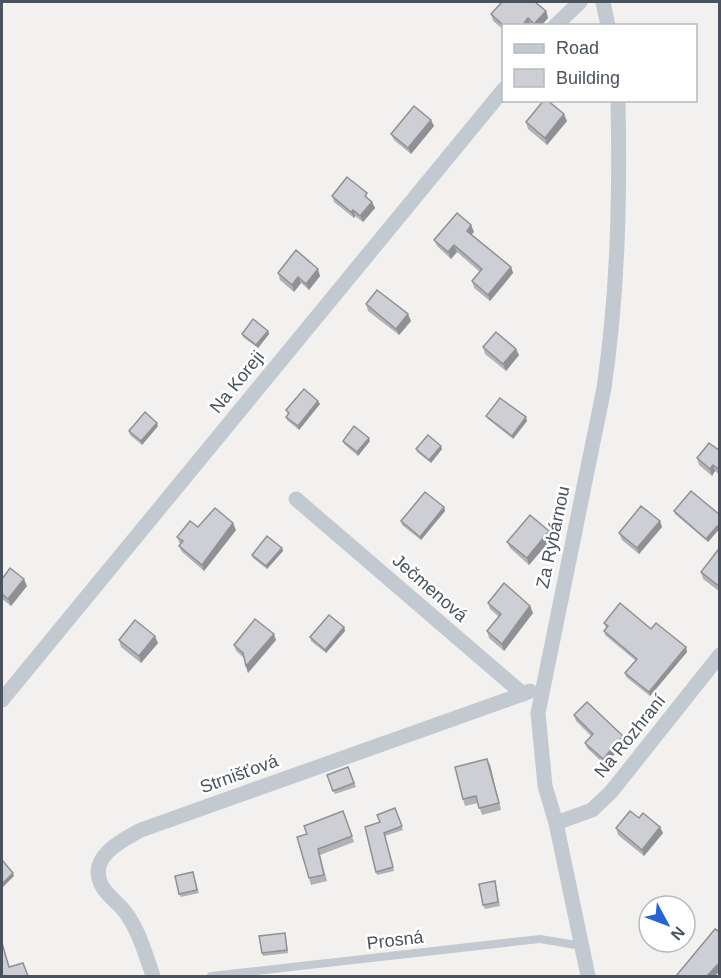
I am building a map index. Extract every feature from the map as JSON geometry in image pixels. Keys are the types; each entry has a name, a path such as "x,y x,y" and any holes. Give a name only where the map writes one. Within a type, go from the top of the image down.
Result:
{"street":[{"path":"557,24 580,2"},
{"path":"603,2 608,24"},
{"name":"Na Koreji","path":"2,700 502,90"},
{"name":"Za Rybárnou","path":"588,976 556,823 544,786 538,713 541,687 604,388 611,342 619,228 618,102"},
{"name":"Ječmenová","path":"296,499 523,694"},
{"name":"Na Rozhraní","path":"556,823 592,810 610,792 720,655"},
{"path":"523,694 541,687"},
{"name":"Strnišťová","path":"153,976 128,915 101,884 98,870 102,858 115,844 141,830 523,694"}],"lane":[{"name":"Prosná","path":"211,976 540,939 582,946"}],"building":[{"path":"502,2 535,2 546,11 534,24 528,18 524,24 502,24 491,14"},
{"path":"542,102 549,102 564,114 545,138 526,122"},
{"path":"414,106 431,120 408,148 391,134"},
{"path":"347,177 367,193 365,196 372,202 360,216 353,210 351,212 332,196"},
{"path":"457,213 471,225 467,231 511,267 488,295 472,281 482,269 454,245 448,252 434,240"},
{"path":"296,250 318,269 306,284 298,277 292,285 278,273"},
{"path":"377,290 408,314 396,329 366,304"},
{"path":"253,319 268,331 256,345 242,334"},
{"path":"496,332 516,349 503,364 483,347"},
{"path":"304,389 318,401 298,426 286,417 289,413 286,410"},
{"path":"500,398 526,417 512,436 486,416"},
{"path":"145,412 157,423 141,441 129,431"},
{"path":"354,426 369,438 357,452 343,441"},
{"path":"428,435 441,446 429,460 416,449"},
{"path":"709,443 720,451 720,470 713,465 710,469 697,458"},
{"path":"691,491 720,515 720,523 706,539 674,511"},
{"path":"425,492 444,507 420,537 401,521"},
{"path":"641,506 660,521 637,548 619,533"},
{"path":"215,508 233,523 202,565 179,546 183,541 177,537 190,521 198,527"},
{"path":"530,515 549,531 527,558 507,542"},
{"path":"267,536 282,548 266,566 252,555"},
{"path":"718,550 720,552 720,587 701,572"},
{"path":"10,568 24,579 8,599 2,594 2,579"},
{"path":"504,583 530,606 502,644 487,631 501,614 488,603"},
{"path":"620,603 651,629 656,623 686,647 649,692 625,673 637,659 604,631 608,626 604,623"},
{"path":"329,615 344,627 325,650 310,637"},
{"path":"255,619 274,634 246,666 243,653 234,645"},
{"path":"135,620 155,636 139,656 119,640"},
{"path":"587,702 623,736 603,759 585,743 593,734 574,715"},
{"path":"487,759 499,803 479,808 476,796 463,799 455,767"},
{"path":"348,767 354,783 333,791 327,775"},
{"path":"395,808 402,826 384,833 393,867 376,872 365,827 380,822 377,815"},
{"path":"343,811 352,836 318,849 324,875 309,878 297,837 307,834 304,826"},
{"path":"630,811 639,818 643,813 660,827 642,850 616,828"},
{"path":"2,860 13,873 2,884"},
{"path":"193,872 197,890 179,894 175,876"},
{"path":"495,881 498,902 483,905 479,884"},
{"path":"715,929 720,932 720,962 707,976 676,976 694,954 697,954 697,951"},
{"path":"285,933 287,950 262,953 259,936"},
{"path":"2,943 9,967 23,963 28,976 2,976"}]}
